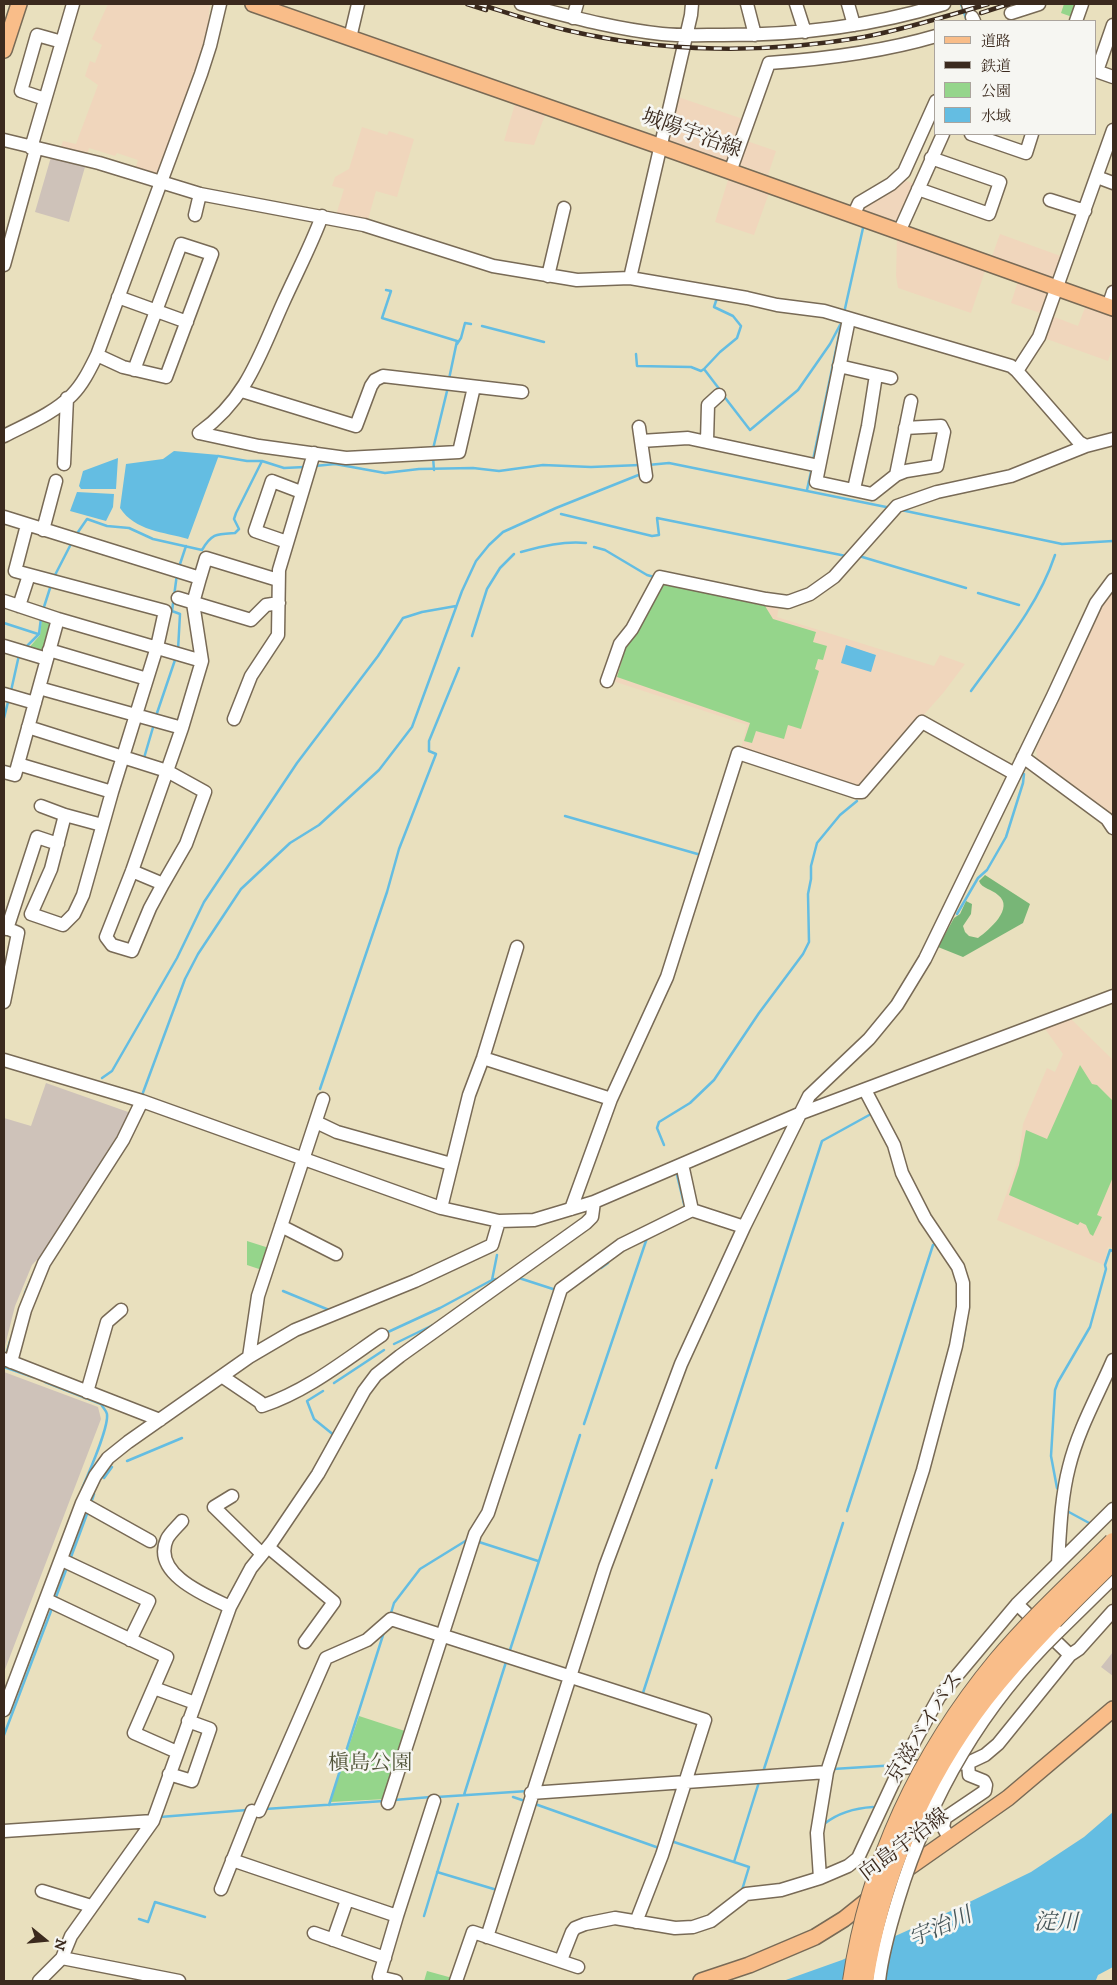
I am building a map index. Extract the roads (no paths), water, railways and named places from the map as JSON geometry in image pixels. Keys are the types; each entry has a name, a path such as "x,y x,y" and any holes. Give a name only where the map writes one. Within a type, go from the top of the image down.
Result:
{"highway":[{"name":"京滋バイパス","path":"852,1981 867,1906 881,1863 900,1816 933,1751 961,1707 998,1660 1049,1604 1113,1542"},
{"name":"京滋バイパス","path":"864,1981 872,1938 899,1852 921,1799 949,1749 980,1705 1009,1669 1059,1614 1113,1561"}],"main road":[{"path":"4,50 19,4"},
{"name":"城陽宇治線","path":"254,4 662,147 1111,308"},
{"name":"向島宇治線","path":"701,1981 749,1965 815,1937 844,1919 904,1871 1008,1798 1113,1709"}],"street":[{"path":"4,265 45,99 73,4"},
{"path":"4,436 51,411 67,398 86,375 97,355 210,46 220,4"},
{"path":"350,38 358,4"},
{"path":"522,4 624,29 687,35 755,35 805,32 854,25 895,10 944,4"},
{"path":"574,18 577,4"},
{"path":"630,278 662,147 693,4"},
{"path":"747,4 755,35"},
{"path":"796,4 805,32"},
{"path":"848,4 854,25"},
{"path":"1011,13 1039,4"},
{"path":"1076,20 1082,4"},
{"path":"1097,68 1113,25"},
{"path":"45,99 21,91 37,35 62,42"},
{"path":"730,172 769,63 813,60 864,52 934,36"},
{"path":"1097,71 1113,77"},
{"path":"853,216 859,203 891,184 904,172 934,105"},
{"path":"1017,371 1039,337 1113,130"},
{"path":"899,232 942,135"},
{"path":"974,135 1026,153 1032,135"},
{"path":"4,140 99,163 200,194 364,225 493,266 577,280 630,278 824,312 1011,366 1079,442 1086,446"},
{"path":"918,189 989,214 1000,182 931,158"},
{"path":"1097,177 1113,183"},
{"path":"194,215 200,194"},
{"path":"1050,200 1085,211"},
{"path":"548,276 564,208"},
{"path":"322,216 260,358 242,391 221,415 199,433 260,446 346,458 460,452 474,387"},
{"path":"97,355 123,367 134,370 166,378 212,254 181,244 134,370"},
{"path":"1111,308 1113,292"},
{"path":"118,297 187,322"},
{"path":"845,318 816,482 872,494 896,474 937,466 944,432 941,426 905,428"},
{"path":"838,366 891,378"},
{"path":"854,489 868,426 876,375"},
{"path":"242,391 356,426 370,386 375,380 383,376 522,392"},
{"path":"707,441 708,405 719,395"},
{"path":"64,464 67,398"},
{"path":"896,474 911,401"},
{"path":"639,427 646,476"},
{"path":"641,441 688,438 818,466"},
{"path":"607,681 620,644 632,629 660,577 788,602 810,594 834,577 894,510 937,492 1011,476 1086,446 1113,439"},
{"path":"234,719 251,676 278,635 278,580 301,492 314,453"},
{"path":"43,530 56,481"},
{"path":"287,542 255,531 272,481 301,492"},
{"path":"4,517 200,578"},
{"path":"27,525 14,571 165,611 157,647 122,757 83,895 74,914 63,925 31,914 52,868 65,816"},
{"path":"28,727 167,771 205,792 186,844 150,908 132,951 112,945 106,937 132,871 167,771 182,728 202,661 193,603 206,558 278,580"},
{"path":"19,606 28,575"},
{"path":"487,1937 531,1793 605,1567 680,1364 744,1227 809,1096 869,1039 897,1005 925,959 1096,603 1113,580"},
{"path":"178,598 251,620 266,605 279,603"},
{"path":"4,601 58,619 202,661"},
{"path":"4,772 15,775 58,619"},
{"path":"4,646 48,654 147,680"},
{"path":"39,688 182,728"},
{"path":"4,694 35,703"},
{"path":"571,1209 611,1099 667,977 738,753 856,792 862,792 922,722 1015,774"},
{"path":"1023,757 1107,819 1113,828"},
{"path":"18,764 112,792"},
{"path":"41,806 65,816 102,825"},
{"path":"4,1002 7,974 18,933 5,928 38,837 58,844"},
{"path":"132,871 163,884"},
{"path":"441,1208 469,1095 483,1058 517,947"},
{"path":"4,1060 142,1101 441,1208 499,1221 534,1220 594,1202 799,1114 1113,996"},
{"path":"483,1058 611,1099"},
{"path":"820,1878 817,1833 827,1772 923,1470 956,1346 963,1306 963,1283 958,1267 925,1218 902,1173 894,1146 866,1090"},
{"path":"249,1357 258,1296 323,1099"},
{"path":"142,1101 123,1140 44,1263 7,1361 160,1420"},
{"path":"316,1122 338,1132 451,1164"},
{"path":"682,1164 692,1210"},
{"path":"39,1981 62,1958 71,1936 152,1821 230,1607 251,1568 265,1551 318,1474 364,1391 376,1375 586,1223 592,1217 594,1202"},
{"path":"388,1803 475,1534 488,1513 561,1290 621,1244 692,1210 744,1227"},
{"path":"4,1710 82,1503 95,1476 108,1458 249,1357 295,1330 415,1281 492,1245 499,1221"},
{"path":"281,1226 336,1254"},
{"path":"87,1392 107,1322 121,1310"},
{"path":"223,1377 260,1402 262,1406 290,1396 313,1383 382,1335"},
{"path":"1058,1563 1061,1515 1068,1468 1074,1448 1113,1360"},
{"path":"232,1496 214,1507 265,1551 334,1602 305,1642"},
{"path":"82,1503 150,1540"},
{"path":"560,1960 575,1928 615,1918 675,1928 693,1926 711,1920 729,1909 746,1894 781,1890 820,1878 848,1866 858,1858 900,1768 939,1697 1016,1604 1113,1509"},
{"path":"182,1521 167,1539 165,1555 170,1566 179,1580 230,1607"},
{"path":"62,1560 149,1601 130,1640"},
{"path":"879,1981 891,1922 909,1862 953,1769 982,1721 1014,1679 1113,1578"},
{"path":"47,1600 167,1657 134,1733 176,1752"},
{"path":"1016,1604 1070,1655"},
{"path":"900,1768 968,1763 985,1755 998,1744 1070,1655 1079,1649 1113,1610"},
{"path":"221,1889 232,1860 326,1658 367,1640 391,1619 705,1720 662,1855 636,1922"},
{"path":"154,1688 195,1703"},
{"path":"169,1774 192,1781 210,1729 188,1721"},
{"path":"949,1838 943,1827 945,1818 985,1791 986,1785 984,1781 968,1775 968,1763"},
{"path":"531,1793 827,1772"},
{"path":"396,1981 379,1976 434,1801"},
{"path":"4,1831 152,1821"},
{"path":"232,1860 397,1916"},
{"path":"42,1891 91,1906"},
{"path":"333,1940 348,1900"},
{"path":"456,1981 473,1932 578,1967"},
{"path":"314,1934 385,1958"},
{"path":"62,1958 179,1981"}],"water":[{"path":"174,451 219,455 188,539 142,526 126,516 120,508 126,464 163,459"},
{"path":"118,458 116,489 81,489 79,486 83,471"},
{"path":"77,492 114,494 113,507 106,521 70,511"},
{"path":"846,645 876,655 871,672 841,663"},
{"name":"淀川","path":"1113,1812 1113,1967 1098,1975 1096,1980 1100,1981 783,1981 842,1960 953,1910 1031,1872 1084,1837"}],"waterway":[{"path":"963,4 961,4 967,20"},
{"path":"844,313 863,228"},
{"path":"386,290 391,291 382,318 457,341 449,379"},
{"path":"636,354 637,366 691,367 701,371 704,369 737,338 741,326 733,316 714,307 717,298"},
{"path":"813,460 842,321"},
{"path":"457,344 461,338 465,323 471,324"},
{"path":"723,395 750,430 798,390 830,344 840,325"},
{"path":"482,326 544,342"},
{"path":"704,369 720,390"},
{"path":"433,449 448,387"},
{"path":"218,456 247,461 261,461"},
{"path":"433,457 434,470"},
{"path":"76,535 87,519 107,526 129,528 153,539 202,550 212,537 219,534 235,533 239,529 234,519 236,513 262,461 284,468 305,467"},
{"path":"648,465 669,463 891,508"},
{"path":"315,466 335,464 385,473 419,469 473,468 499,471 543,465 591,467 640,465"},
{"path":"807,490 812,467"},
{"path":"141,1098 185,979 198,954 241,889 290,843 319,825 379,770 412,727 462,591 476,561 503,532 556,508 641,474"},
{"path":"901,510 1062,544 1113,541"},
{"path":"561,514 652,536 659,535 657,518 846,556"},
{"path":"54,577 72,542"},
{"path":"521,552 561,543 586,543"},
{"path":"179,567 186,546"},
{"path":"594,547 605,550 647,575 654,577"},
{"path":"472,636 487,589 500,568 514,554"},
{"path":"971,691 1007,643 1029,609 1048,574 1055,555"},
{"path":"859,556 966,588"},
{"path":"177,574 172,611 180,614 178,650"},
{"path":"43,610 51,585"},
{"path":"978,593 1019,605"},
{"path":"102,1078 112,1071 177,958 204,902 297,763 378,656 403,618 422,612 456,606"},
{"path":"24,649 39,634 41,618"},
{"path":"4,623 38,634"},
{"path":"11,691 19,655"},
{"path":"156,716 176,657"},
{"path":"320,1089 387,892 399,849 436,754 429,751 429,741 459,668"},
{"path":"4,718 9,698"},
{"path":"144,758 154,724"},
{"path":"957,914 978,878 987,870 1006,837 1023,783 1024,774"},
{"path":"664,1145 657,1128 659,1122 690,1103 714,1080 759,1013 803,954 809,942 808,894 811,866 817,843 840,815 857,801"},
{"path":"565,816 701,855"},
{"path":"716,1468 822,1141 871,1114"},
{"path":"677,1175 685,1208"},
{"path":"584,1424 647,1238"},
{"path":"847,1511 933,1245 936,1243"},
{"path":"1060,1491 1057,1488 1051,1456 1055,1390 1090,1327 1106,1269 1105,1265 1110,1250 1113,1251"},
{"path":"492,1280 497,1255"},
{"path":"601,1268 608,1263"},
{"path":"566,1292 593,1273"},
{"path":"25,1293 33,1275"},
{"path":"519,1278 556,1290"},
{"path":"388,1332 496,1279"},
{"path":"283,1291 329,1310"},
{"path":"963,1342 966,1323"},
{"path":"394,1344 433,1325"},
{"path":"6,1355 10,1341"},
{"path":"334,1383 384,1350"},
{"path":"4,1367 33,1377"},
{"path":"45,1382 101,1404 107,1413 102,1440 82,1489"},
{"path":"323,1391 307,1401 314,1419 335,1436"},
{"path":"510,1650 580,1435"},
{"path":"127,1461 182,1438"},
{"path":"104,1478 112,1467"},
{"path":"642,1696 712,1480"},
{"path":"92,1500 94,1494"},
{"path":"1067,1511 1091,1524"},
{"path":"71,1557 87,1514"},
{"path":"764,1773 843,1523"},
{"path":"391,1613 394,1603 420,1569 467,1540"},
{"path":"479,1542 538,1561"},
{"path":"56,1597 66,1570"},
{"path":"4,1735 51,1611"},
{"path":"329,1805 384,1632"},
{"path":"464,1795 506,1662"},
{"path":"833,1769 897,1765"},
{"path":"734,1862 759,1782"},
{"path":"437,1797 528,1791"},
{"path":"394,1800 431,1797"},
{"path":"513,1797 522,1800"},
{"path":"265,1809 384,1801"},
{"path":"424,1916 458,1804"},
{"path":"535,1804 659,1848 658,1850"},
{"path":"824,1824 847,1812 873,1807"},
{"path":"160,1817 247,1810"},
{"path":"671,1841 749,1867 742,1890"},
{"path":"437,1872 497,1890"},
{"path":"139,1919 148,1922 155,1902 205,1917"}],"railway":[{"path":"467,4 486,10"},
{"path":"479,4 533,21 603,38 677,47 715,49 790,46 864,37 988,4"},
{"path":"981,13 1009,4"}],"park label":[{"name":"槇島公園","path":"370,1765"}],"water label":[{"name":"宇治川","path":"941,1929"}]}
